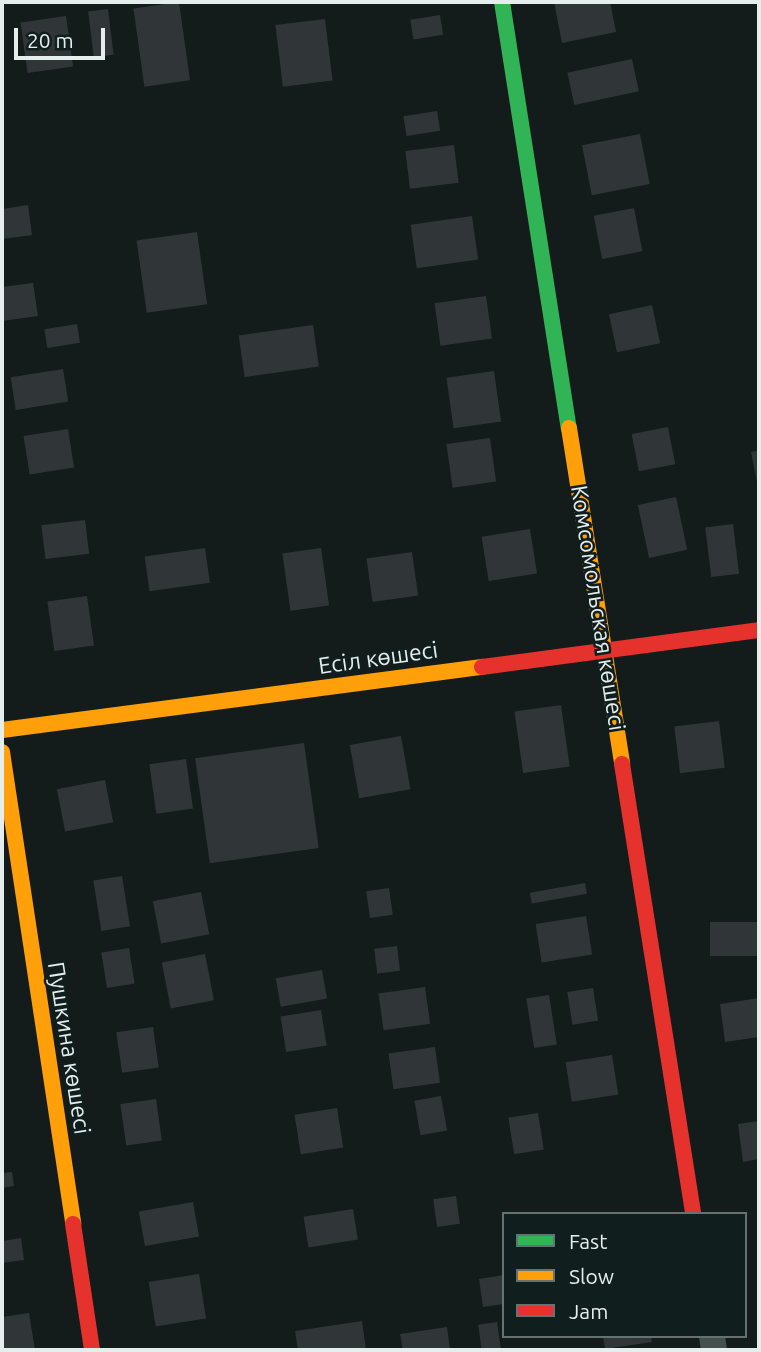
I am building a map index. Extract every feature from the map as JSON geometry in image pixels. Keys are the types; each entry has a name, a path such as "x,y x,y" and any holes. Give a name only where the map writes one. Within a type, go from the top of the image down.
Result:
{"street":[{"name":"Комсомольская көшесі","path":"502,2 693,1212"},
{"name":"Есіл көшесі","path":"2,730 759,630"},
{"name":"Пушкина көшесі","path":"2,752 92,1350"}],"building":[{"path":"179,2 190,80 144,87 133,8"},
{"path":"554,2 610,2 616,32 562,43"},
{"path":"108,9 114,55 94,57 88,11"},
{"path":"440,15 443,35 413,39 410,20"},
{"path":"66,16 73,67 28,73 20,22"},
{"path":"325,19 333,81 283,87 275,25"},
{"path":"632,59 639,91 574,105 567,73"},
{"path":"437,111 440,131 407,136 403,116"},
{"path":"640,134 650,184 592,195 582,145"},
{"path":"454,145 459,183 410,189 405,151"},
{"path":"28,205 32,235 2,239 2,209"},
{"path":"634,208 642,251 602,259 594,216"},
{"path":"472,216 478,260 417,268 411,225"},
{"path":"197,232 207,304 147,313 137,240"},
{"path":"33,283 38,316 2,321 2,287"},
{"path":"486,296 492,339 440,346 435,303"},
{"path":"652,305 660,343 617,352 609,314"},
{"path":"77,324 80,343 47,348 44,329"},
{"path":"313,325 319,367 245,377 239,335"},
{"path":"63,369 68,402 16,410 11,377"},
{"path":"494,371 501,422 454,428 446,378"},
{"path":"668,427 675,464 639,471 632,434"},
{"path":"68,429 74,468 30,475 24,436"},
{"path":"490,438 496,482 453,488 446,444"},
{"path":"759,450 759,486 758,487 751,452"},
{"path":"676,497 687,550 649,558 638,505"},
{"path":"85,520 89,554 45,559 41,525"},
{"path":"733,524 739,574 711,577 705,527"},
{"path":"530,529 537,573 489,581 482,537"},
{"path":"205,548 210,583 149,591 145,556"},
{"path":"321,548 329,605 290,611 282,553"},
{"path":"412,552 418,596 373,602 366,558"},
{"path":"87,596 94,646 54,651 47,602"},
{"path":"561,705 570,766 523,773 514,712"},
{"path":"719,721 725,768 680,773 674,726"},
{"path":"401,736 410,789 359,798 350,745"},
{"path":"304,743 319,848 210,863 195,758"},
{"path":"186,759 193,809 156,814 149,764"},
{"path":"105,780 113,822 65,832 57,789"},
{"path":"122,876 130,926 101,931 93,881"},
{"path":"585,883 587,894 532,904 530,893"},
{"path":"389,888 393,915 370,918 366,891"},
{"path":"201,892 209,934 161,944 153,901"},
{"path":"586,916 592,955 542,962 536,924"},
{"path":"710,922 759,922 759,956 710,956"},
{"path":"397,946 400,971 377,974 374,949"},
{"path":"129,948 135,984 107,988 101,952"},
{"path":"205,954 214,1000 171,1009 162,962"},
{"path":"322,970 327,999 281,1007 276,978"},
{"path":"425,987 430,1024 384,1030 378,994"},
{"path":"593,988 598,1021 572,1025 567,992"},
{"path":"549,995 557,1044 534,1048 526,999"},
{"path":"759,998 759,1037 725,1042 720,1004"},
{"path":"321,1010 327,1046 286,1052 281,1016"},
{"path":"153,1027 159,1068 122,1073 116,1032"},
{"path":"435,1047 440,1083 393,1089 388,1054"},
{"path":"612,1055 618,1095 572,1102 566,1062"},
{"path":"441,1096 447,1130 420,1135 414,1101"},
{"path":"156,1099 162,1141 126,1146 120,1104"},
{"path":"337,1108 343,1148 301,1154 295,1115"},
{"path":"538,1113 544,1150 514,1154 508,1118"},
{"path":"759,1121 759,1159 743,1162 738,1124"},
{"path":"12,1172 14,1186 2,1188 2,1173"},
{"path":"456,1196 460,1224 437,1227 433,1199"},
{"path":"193,1202 199,1236 145,1246 139,1212"},
{"path":"353,1209 358,1240 308,1247 304,1217"},
{"path":"21,1238 24,1260 2,1263 2,1241"},
{"path":"199,1274 206,1318 156,1326 149,1282"},
{"path":"502,1275 502,1304 483,1307 479,1279"},
{"path":"29,1313 35,1350 2,1350 2,1317"},
{"path":"362,1321 366,1350 298,1350 295,1331"},
{"path":"497,1322 501,1350 482,1350 478,1325"},
{"path":"447,1327 450,1350 403,1350 400,1334"},
{"path":"603,1338 651,1338 652,1342 605,1349"}],"traffic: fast":[{"path":"502,2 569,428"}],"traffic: slow":[{"path":"569,428 622,764"},
{"path":"2,730 482,667"},
{"path":"2,752 73,1224"}],"traffic: jam":[{"path":"482,667 759,630"},
{"path":"622,764 693,1212"},
{"path":"73,1224 92,1350"}]}
